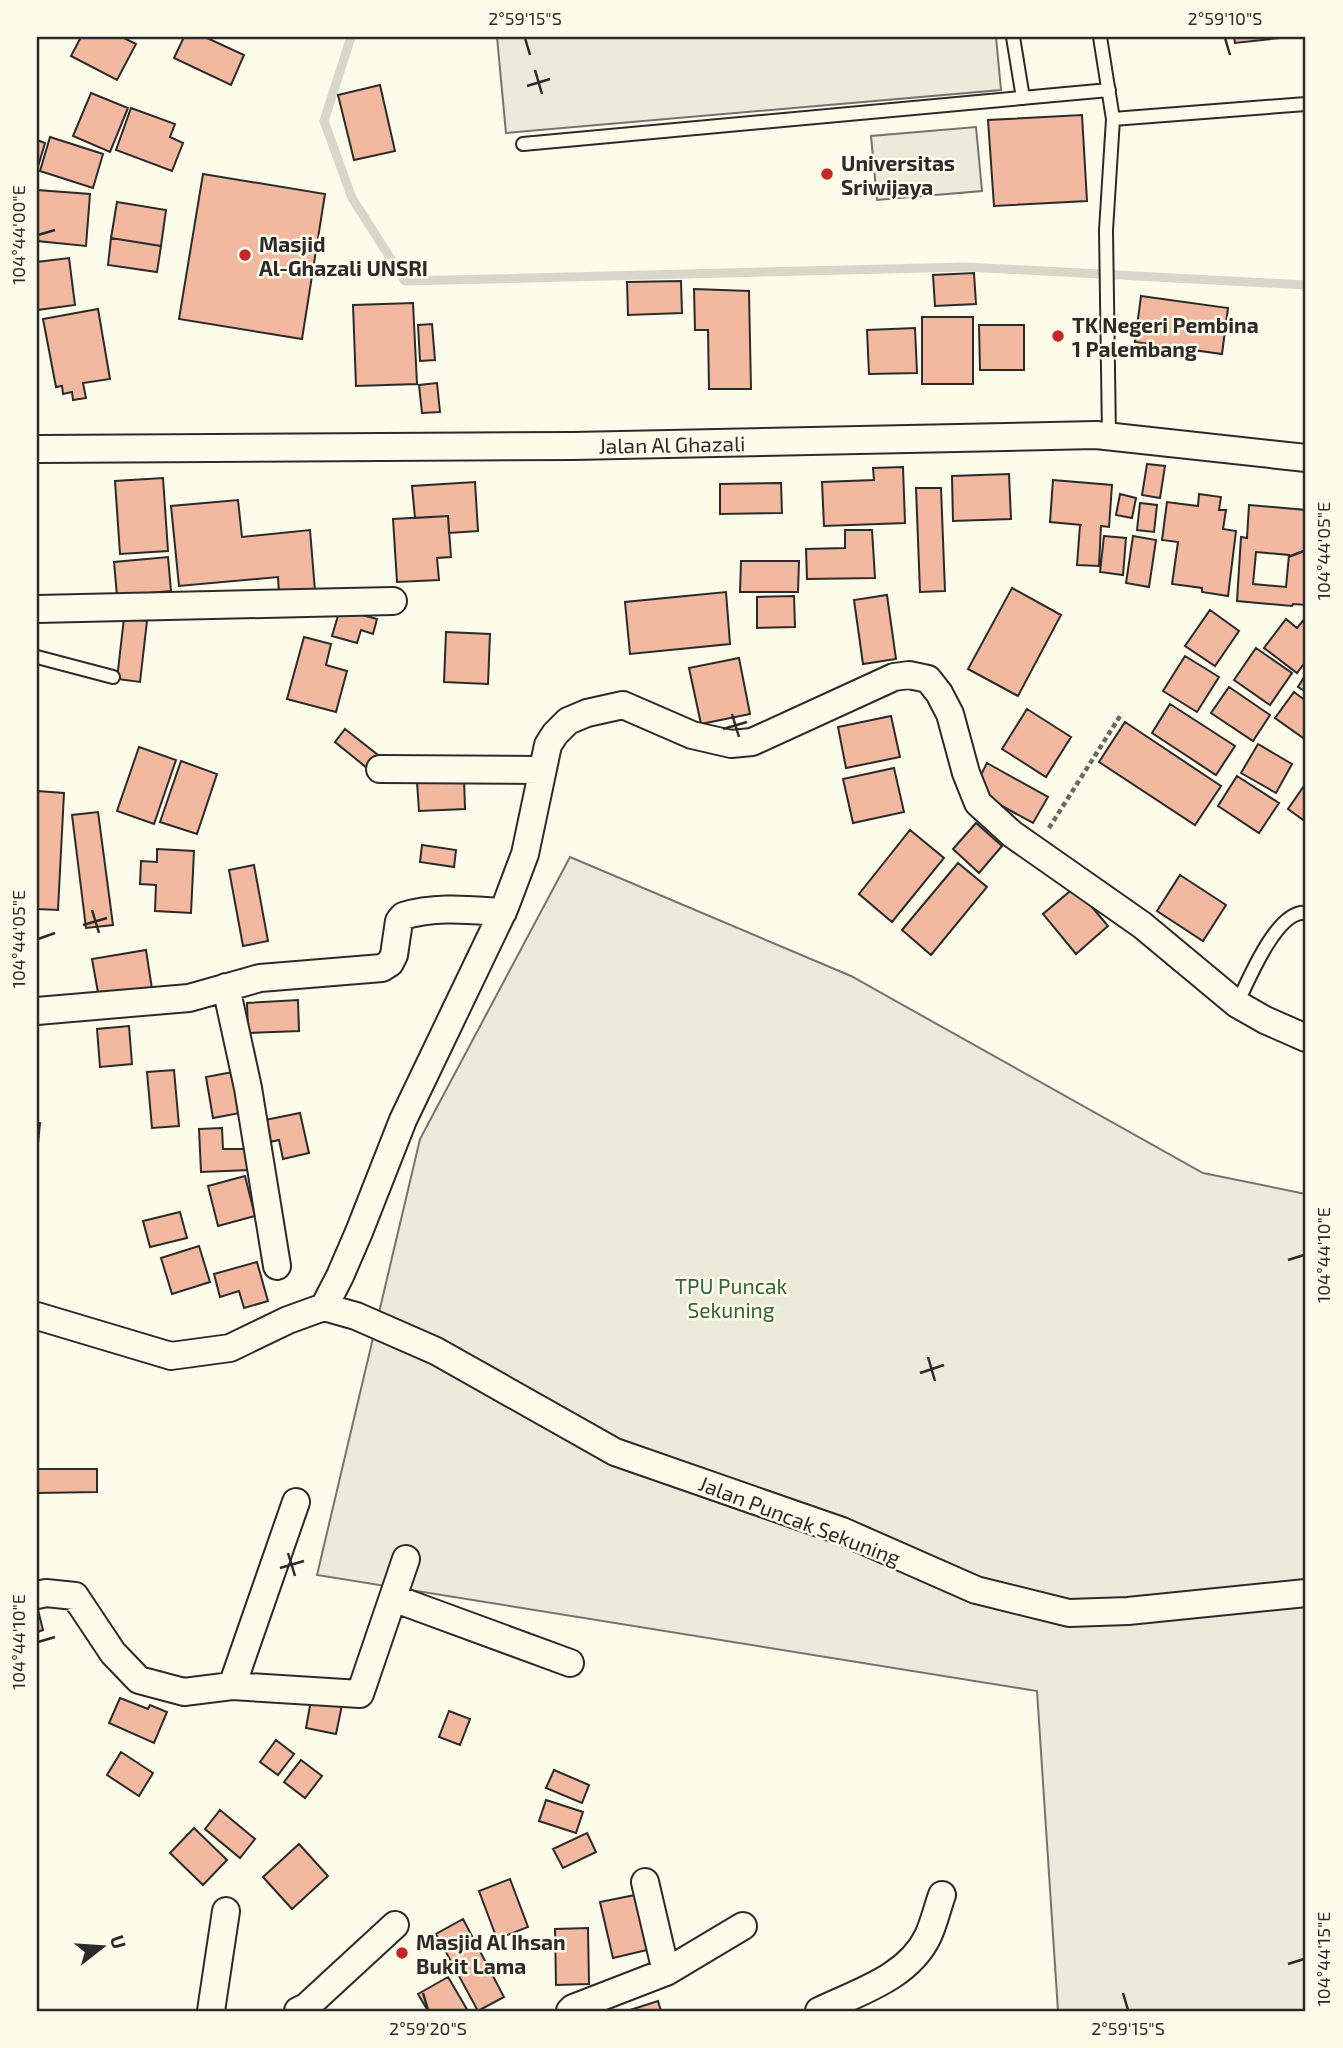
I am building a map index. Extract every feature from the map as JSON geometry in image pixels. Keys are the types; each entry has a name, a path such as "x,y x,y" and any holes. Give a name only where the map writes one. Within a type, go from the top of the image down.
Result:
{"street":[{"name":"Jalan Al Ghazali","path":"37,449 560,446 1082,436 1306,458"},
{"path":"37,608 393,601"},
{"path":"37,1316 171,1356 230,1348 288,1320 324,1307 359,1232 403,1120 503,912 525,853 548,745 555,733 568,722 587,713 623,705 692,735 731,744 752,741 894,677 909,675 928,679 950,713 966,773 978,803 1012,834 1142,925 1237,1004 1306,1038"},
{"path":"380,769 541,770"},
{"path":"37,1011 190,998 260,978 382,968 390,963 394,955 400,918 407,914 455,909 503,912"},
{"path":"226,987 248,1088 277,1266"},
{"name":"Jalan Puncak Sekuning","path":"324,1307 356,1316 436,1351 615,1452 842,1531 976,1590 1069,1613 1128,1611 1306,1593"},
{"path":"232,1686 296,1502"},
{"path":"37,1595 47,1593 75,1597 113,1653 139,1680 184,1692 232,1686 360,1694 406,1559"},
{"path":"393,1598 570,1662"},
{"path":"645,1882 666,1972"},
{"path":"819,2011 899,1973 928,1937 942,1895"},
{"path":"211,2011 226,1912"},
{"path":"298,2011 306,2007 395,1925"},
{"path":"570,2011 666,1972 743,1926"}],"lane":[{"path":"1013,37 1023,98"},
{"path":"1100,37 1113,119 1105,230 1109,437"},
{"path":"523,144 1109,90"},
{"path":"1113,119 1306,104"},
{"path":"37,657 113,677"},
{"path":"1237,1004 1262,951 1289,917 1297,912 1306,913"}],"path":[{"path":"1035,851 1122,713"}],"green space":[{"path":"497,37 996,37 1001,90 506,133"},
{"path":"976,127 982,191 877,200 871,136"},
{"name":"TPU Puncak Sekuning","path":"570,857 851,976 1203,1173 1306,1194 1306,2011 1058,2011 1037,1691 317,1575 420,1139"}],"building":[{"path":"81,37 122,37 136,44 117,80 71,56"},
{"path":"184,37 205,37 244,55 231,85 174,58"},
{"path":"1234,37 1289,37 1235,43"},
{"path":"380,85 395,151 354,160 338,95"},
{"path":"91,93 128,108 110,152 73,136"},
{"path":"131,108 175,124 170,137 183,143 172,171 116,150"},
{"path":"1082,115 1087,201 994,206 988,120"},
{"path":"50,137 103,154 93,188 40,171"},
{"path":"37,140 45,143 37,170"},
{"path":"203,174 325,194 302,339 179,319"},
{"path":"37,190 90,194 86,246 37,241"},
{"path":"117,202 166,210 161,246 111,238"},
{"path":"111,238 161,246 157,272 108,265"},
{"path":"69,258 75,305 37,310 37,262"},
{"path":"974,273 976,304 935,306 933,275"},
{"path":"681,281 682,313 628,315 627,282"},
{"path":"694,289 749,291 751,389 709,389 708,330 695,330"},
{"path":"1141,296 1228,308 1222,354 1135,342"},
{"path":"413,303 417,384 356,386 353,305"},
{"path":"98,309 110,379 83,383 86,398 73,400 72,392 63,394 62,386 56,387 43,319"},
{"path":"922,317 973,317 973,384 922,384"},
{"path":"432,324 435,360 420,361 418,325"},
{"path":"979,325 1024,325 1024,370 980,370"},
{"path":"915,328 917,373 869,374 867,330"},
{"path":"437,383 440,412 422,413 419,385"},
{"path":"1147,464 1165,466 1160,498 1142,495"},
{"path":"903,467 905,523 824,526 822,482 874,480 873,468"},
{"path":"1009,474 1011,519 953,521 952,476"},
{"path":"163,478 168,551 120,554 115,481"},
{"path":"1053,480 1112,485 1109,527 1101,526 1099,566 1077,565 1082,525 1050,522"},
{"path":"475,482 478,531 449,533 448,516 415,518 412,486"},
{"path":"781,483 782,513 720,514 720,484"},
{"path":"916,488 941,488 945,591 920,592"},
{"path":"1120,494 1136,498 1132,518 1116,515"},
{"path":"1199,494 1221,497 1219,510 1226,510 1223,529 1236,531 1228,596 1202,592 1202,588 1172,584 1178,542 1162,540 1167,502 1198,506"},
{"path":"238,500 242,537 310,530 315,591 279,594 278,577 179,586 171,506"},
{"path":"1140,503 1157,505 1154,532 1137,530"},
{"path":"1249,505 1306,510 1306,605 1237,601 1241,537 1247,538","holes":["1256,552 1289,555 1286,587 1253,584"]},
{"path":"448,516 451,557 437,558 439,580 397,582 393,519"},
{"path":"845,530 872,530 875,578 807,579 806,549 845,548"},
{"path":"1104,536 1126,538 1123,575 1100,572"},
{"path":"1133,536 1156,540 1149,587 1126,583"},
{"path":"168,557 171,591 117,596 114,562"},
{"path":"741,561 799,561 798,592 740,592"},
{"path":"1012,588 1061,615 1018,696 968,669"},
{"path":"726,592 730,644 630,654 625,602"},
{"path":"887,595 896,659 863,664 854,600"},
{"path":"794,596 795,627 757,628 757,597"},
{"path":"340,609 377,619 373,634 361,630 357,643 332,636"},
{"path":"1210,610 1239,631 1215,666 1185,646"},
{"path":"1306,617 1306,661 1297,673 1264,648 1286,619 1297,628"},
{"path":"124,618 147,621 140,682 117,679"},
{"path":"446,632 490,634 488,684 444,682"},
{"path":"304,637 331,644 326,665 347,671 336,712 287,699"},
{"path":"1256,648 1292,673 1270,705 1234,680"},
{"path":"1185,656 1219,677 1197,712 1163,691"},
{"path":"739,658 750,714 701,724 689,668"},
{"path":"1306,674 1306,692 1298,687"},
{"path":"1229,687 1270,715 1253,741 1211,713"},
{"path":"1294,692 1306,701 1306,740 1275,718"},
{"path":"1170,704 1235,746 1216,775 1152,733"},
{"path":"1027,709 1071,737 1046,777 1002,749"},
{"path":"891,716 900,757 846,768 838,727"},
{"path":"1125,722 1221,786 1195,825 1099,762"},
{"path":"345,729 378,755 367,768 335,742"},
{"path":"1258,744 1292,764 1276,793 1241,773"},
{"path":"139,747 176,760 154,824 117,811"},
{"path":"181,761 217,774 197,834 160,822"},
{"path":"987,763 1048,797 1033,823 973,790"},
{"path":"894,768 904,812 853,823 843,779"},
{"path":"1237,776 1279,803 1259,833 1218,806"},
{"path":"464,779 465,809 419,811 417,782"},
{"path":"1306,783 1306,822 1288,809"},
{"path":"37,791 64,793 58,910 37,909"},
{"path":"98,812 113,925 86,928 72,815"},
{"path":"976,823 1002,846 979,873 953,849"},
{"path":"910,830 944,858 892,922 859,894"},
{"path":"422,845 456,850 454,867 420,862"},
{"path":"157,849 194,851 191,913 155,911 156,885 140,884 141,861 157,862"},
{"path":"958,863 987,887 931,955 902,930"},
{"path":"254,865 268,941 243,946 229,870"},
{"path":"1180,875 1226,905 1203,941 1157,911"},
{"path":"1075,887 1108,926 1076,954 1043,914"},
{"path":"146,950 152,989 99,998 92,959"},
{"path":"298,1000 299,1031 248,1033 247,1003"},
{"path":"129,1026 132,1064 100,1067 97,1029"},
{"path":"174,1070 179,1126 152,1128 147,1072"},
{"path":"233,1072 240,1113 213,1118 206,1077"},
{"path":"300,1113 309,1153 283,1159 279,1140 265,1143 260,1121"},
{"path":"37,1123 40,1123 37,1154"},
{"path":"222,1128 223,1149 249,1149 250,1170 201,1172 199,1129"},
{"path":"245,1176 255,1216 218,1226 208,1186"},
{"path":"180,1212 187,1238 150,1247 143,1221"},
{"path":"199,1246 210,1282 172,1294 161,1258"},
{"path":"257,1262 268,1301 244,1308 239,1291 220,1297 214,1274"},
{"path":"37,1469 97,1469 97,1492 37,1493"},
{"path":"37,1606 43,1630 37,1632"},
{"path":"120,1698 148,1709 150,1705 167,1712 154,1743 109,1723"},
{"path":"311,1700 342,1705 336,1734 306,1728"},
{"path":"449,1711 470,1719 460,1745 439,1737"},
{"path":"276,1740 294,1754 278,1775 260,1762"},
{"path":"121,1752 153,1773 139,1796 107,1775"},
{"path":"301,1760 322,1776 305,1798 284,1782"},
{"path":"554,1770 589,1785 582,1803 546,1788"},
{"path":"546,1800 583,1812 576,1833 539,1821"},
{"path":"220,1810 255,1839 240,1858 205,1829"},
{"path":"194,1828 227,1860 203,1885 170,1853"},
{"path":"587,1833 596,1852 563,1868 553,1849"},
{"path":"299,1844 328,1876 292,1909 263,1877"},
{"path":"510,1879 528,1927 497,1939 479,1891"},
{"path":"635,1895 647,1950 613,1958 600,1902"},
{"path":"463,1919 504,1997 478,2011 436,1934"},
{"path":"588,1928 589,1984 556,1985 555,1929"},
{"path":"448,1977 468,2011 428,2011 418,1994"},
{"path":"658,2001 661,2011 627,2011"}],"waterway":[{"path":"351,37 324,121 352,198 405,281 967,267 1306,285"}],"place":[{"name":"Universitas Sriwijaya","path":"827,174"},
{"name":"Masjid Al-Ghazali UNSRI","path":"245,255"},
{"name":"TK Negeri Pembina 1 Palembang","path":"1058,336"},
{"name":"Masjid Al Ihsan Bukit Lama","path":"402,1953"}]}
